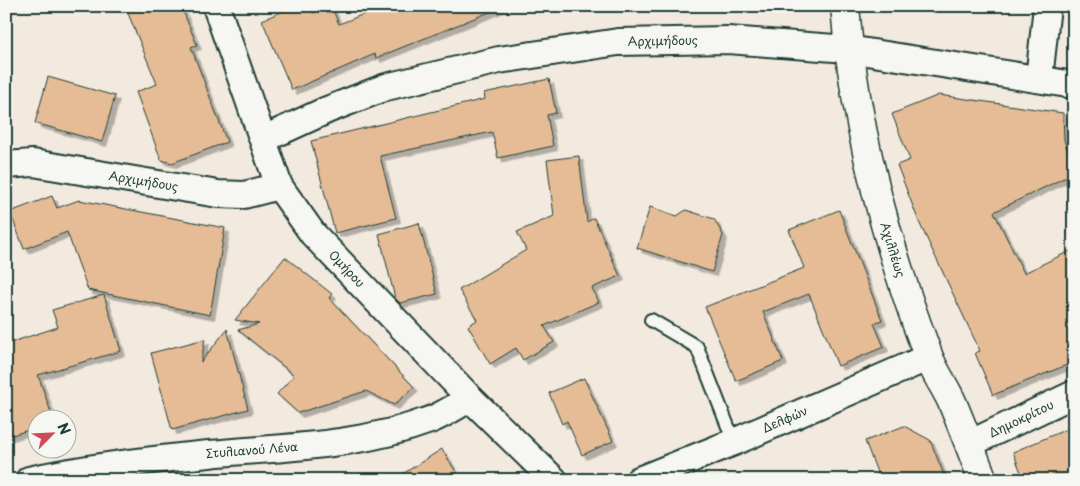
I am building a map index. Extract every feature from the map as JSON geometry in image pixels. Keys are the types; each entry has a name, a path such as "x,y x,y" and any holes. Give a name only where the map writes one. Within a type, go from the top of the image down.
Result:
{"street":[{"name":"Ομήρου","path":"216,6 279,186 313,234 470,398 554,480"},
{"name":"Αχιλλέως","path":"845,6 848,49 868,159 898,269 929,357 952,401 983,480"},
{"path":"1039,79 1047,6"},
{"name":"Αρχιμήδους","path":"264,139 327,110 386,87 517,57 618,42 728,40 848,49 1074,85"},
{"name":"Αρχιμήδους","path":"6,165 33,163 218,194 244,195 279,186"},
{"name":"Δελφών","path":"639,480 734,442 929,357"},
{"name":"Δημοκρίτου","path":"969,444 1074,394"},
{"name":"Στυλιανού Λένα","path":"29,480 88,474 209,454 325,446 380,436 431,420 470,398"}],"lane":[{"path":"651,320 697,347 734,442"}],"building":[{"path":"125,6 181,6 197,45 191,47 227,142 172,163 161,160 136,92 157,84"},
{"path":"295,6 309,6 313,13 331,6 339,24 384,6 502,7 376,58 375,54 292,90 262,20"},
{"path":"48,77 115,96 102,142 35,123"},
{"path":"549,79 556,113 547,115 553,146 498,158 492,132 380,156 396,218 335,233 311,141 485,99 484,93"},
{"path":"939,95 1063,113 1064,140 1074,170 1074,173 994,212 1024,273 1074,249 1074,362 993,395 975,353 980,351 919,222 897,165 910,160 892,114"},
{"path":"579,156 587,222 594,218 620,276 592,288 599,302 544,326 554,342 523,360 516,348 490,364 468,326 477,320 459,290 526,250 517,232 554,216 547,160"},
{"path":"52,196 57,208 79,200 225,228 210,315 88,290 67,232 24,249 10,212"},
{"path":"650,207 677,216 686,210 714,219 723,235 712,272 637,248"},
{"path":"839,210 882,320 874,323 884,347 838,366 809,294 763,312 783,361 736,381 705,307 804,268 789,230"},
{"path":"419,223 437,294 400,303 395,298 379,234"},
{"path":"285,257 332,294 329,298 414,387 394,405 366,391 298,413 277,394 294,375 238,330 259,324 235,320"},
{"path":"104,295 121,351 38,375 50,408 28,408 28,430 6,437 6,344 58,327 52,310"},
{"path":"227,329 248,409 172,430 151,353 205,339 201,362"},
{"path":"584,378 613,441 582,455 567,421 562,424 549,393"},
{"path":"904,426 930,440 946,480 880,480 865,441"},
{"path":"1074,426 1074,480 1024,480 1013,452"},
{"path":"442,449 461,480 393,480"}]}
